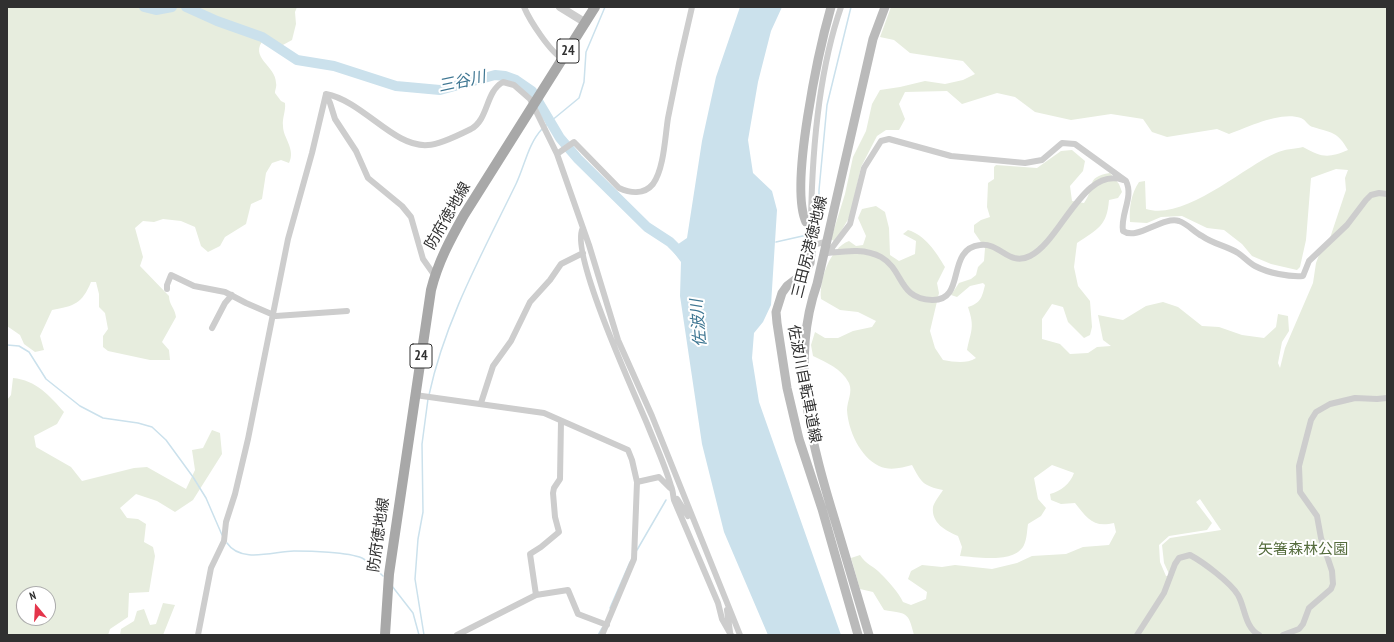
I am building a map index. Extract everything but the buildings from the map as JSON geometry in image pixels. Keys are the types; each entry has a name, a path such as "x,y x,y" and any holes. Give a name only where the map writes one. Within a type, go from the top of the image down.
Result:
{"main road":[{"name":"防府徳地線","path":"385,635 389,574 415,395 435,276 445,248 595,7"},
{"name":"佐波川自転車道線","path":"831,7 816,72 803,161 801,195 806,222 811,225 811,253 807,270 787,286 782,293 776,312 786,382 799,439 822,509 834,556 858,635"},
{"name":"三田尻港徳地線","path":"869,635 815,454 806,404 804,345 811,301 826,254 826,242 873,39 885,7"}],"street":[{"path":"524,7 536,28 556,55 563,59"},
{"path":"560,7 586,23"},
{"path":"557,154 574,142 619,188 627,192 635,193 645,190 652,185 656,179 660,164 680,59 692,7"},
{"path":"811,225 812,177 825,69 841,7"},
{"path":"326,94 354,105 392,134 427,146 464,132 477,125 482,118 497,86 503,82 514,85 527,96 536,101 584,228 618,340 652,416 740,635"},
{"path":"326,94 335,119 356,151 368,178 402,206 411,217 424,259 435,276"},
{"path":"198,635 211,568 224,542 226,522 235,494 248,439 288,239 312,153 326,94"},
{"path":"826,254 850,224 864,168 881,141 885,139 951,156 1025,163 1042,160 1062,143 1075,144 1126,181 1129,189 1122,218 1122,225 1123,231 1126,233 1134,233 1170,221 1178,221 1212,242 1238,253 1254,266 1264,270 1300,276 1303,276 1305,273 1306,267 1312,257 1348,225 1371,195 1379,193 1387,194"},
{"path":"826,254 853,250 881,257 891,265 902,285 911,293 920,298 932,300 943,298 953,286 960,258 969,248 980,245 991,245 1012,258 1020,259 1030,256 1050,239 1083,195 1099,181 1114,177 1126,181"},
{"path":"584,228 581,236 583,253 607,331 647,425 673,492 674,500 718,603 722,619 730,634"},
{"path":"811,242 826,242"},
{"path":"481,403 493,366 511,341 530,302 550,280 561,264 583,253"},
{"path":"167,289 167,284 171,275 194,286 225,292 276,316 347,311"},
{"path":"212,328 225,303 232,295"},
{"path":"415,395 544,413 628,450 637,482 634,559 605,624 602,635"},
{"path":"1283,635 1299,629 1303,624 1309,608 1331,589 1333,584 1332,571 1321,538 1317,516 1300,492 1299,466 1311,420 1316,412 1330,404 1355,398 1387,398"},
{"path":"536,595 530,554 559,532 555,517 553,493 554,488 560,479 562,421"},
{"path":"637,482 659,477 673,492 689,517 692,517"},
{"path":"834,556 844,553"},
{"path":"1137,635 1164,593 1175,564 1179,558 1190,555 1232,588 1241,601 1251,628 1259,635"},
{"path":"457,635 536,595 568,590 578,614 605,624"},
{"path":"728,607 726,610 730,634"}],"green space":[{"path":"7,7 297,7 295,12 296,24 292,40 281,46 271,39 264,39 259,51 261,57 275,77 275,93 281,101 285,103 283,126 290,148 291,158 289,163 281,160 272,163 266,173 262,199 251,204 246,224 225,237 220,246 208,252 201,246 195,227 181,221 163,219 154,222 143,221 135,228 143,257 140,266 169,296 176,317 162,342 169,350 170,360 150,360 108,351 103,347 103,336 108,329 105,313 99,307 99,294 96,282 91,282 84,295 76,303 52,310 40,336 44,350 35,352 24,344 20,335 7,326"},
{"name":"矢箸森林公園","path":"891,7 1387,7 1387,635 914,635 910,622 905,615 898,612 884,610 873,592 860,589 851,558 860,555 887,580 903,602 911,605 926,599 927,592 908,579 911,571 922,565 942,567 955,565 992,569 1017,563 1032,556 1066,554 1083,547 1109,545 1116,532 1114,523 1096,523 1087,517 1075,503 1061,504 1051,500 1050,494 1065,486 1074,473 1052,465 1034,478 1038,499 1046,508 1041,516 1028,524 1025,543 1019,551 1012,555 995,558 960,556 962,547 958,536 940,526 934,518 933,507 943,490 931,487 923,482 912,465 896,468 883,468 872,462 861,450 856,442 848,418 847,407 850,393 849,383 838,370 813,356 811,345 815,332 825,338 838,338 853,331 872,327 876,321 858,312 840,310 821,299 824,274 831,257 836,250 849,241 856,246 863,245 866,236 858,218 862,209 876,206 885,212 889,228 890,255 899,261 915,254 916,241 903,234 908,230 920,236 930,245 945,267 937,283 939,293 930,331 935,348 943,360 964,362 972,360 976,358 967,350 972,325 968,307 976,304 980,299 985,285 983,283 970,286 957,297 951,295 959,283 971,279 976,275 978,267 984,261 985,248 974,232 974,225 981,220 990,217 987,207 988,183 994,179 994,167 996,165 1037,168 1061,151 1072,150 1085,161 1083,171 1070,186 1072,201 1084,203 1094,180 1097,177 1110,173 1119,184 1122,192 1118,198 1109,200 1106,216 1100,226 1077,243 1074,267 1078,286 1090,301 1092,327 1090,335 1084,338 1068,322 1063,307 1052,304 1042,319 1042,339 1060,344 1070,354 1088,353 1097,347 1111,346 1103,340 1098,315 1123,320 1146,306 1163,302 1178,307 1202,326 1219,327 1242,335 1264,338 1276,327 1278,314 1288,316 1289,331 1282,342 1278,363 1280,368 1285,348 1313,283 1316,263 1319,255 1328,244 1346,190 1345,178 1348,170 1336,169 1311,178 1306,240 1300,267 1297,270 1271,264 1252,256 1242,244 1224,230 1207,228 1182,216 1161,217 1147,223 1130,222 1130,212 1132,196 1139,182 1145,181 1146,209 1161,211 1195,201 1262,160 1279,152 1303,147 1315,153 1326,156 1348,150 1341,139 1337,136 1330,132 1311,126 1301,118 1293,116 1274,118 1229,134 1217,129 1167,137 1152,132 1143,119 1111,114 1071,120 1035,112 1015,97 997,93 962,104 947,91 905,92 899,104 905,119 899,130 886,130 877,136 861,167 850,216 835,242 831,239 845,194 853,157 866,131 872,104 880,90 925,81 945,84 963,80 975,74 963,61 910,53 894,40 880,37","holes":["1200,499 1221,530 1170,538 1162,545 1164,563 1170,576 1166,576 1160,562 1159,545 1169,536 1207,530 1212,523 1196,502"]},
{"path":"13,378 21,379 36,385 53,400 64,412 57,424 34,436 36,447 71,467 82,481 134,468 147,467 186,489 195,470 192,450 203,448 212,430 220,433 222,454 193,500 175,512 157,501 136,494 120,508 127,518 138,519 146,524 144,542 153,547 155,556 149,592 129,593 128,617 110,629 108,635 7,635 7,400 11,395"},
{"path":"163,603 175,605 163,635 120,635 121,629 134,621 137,611 144,609 150,625 156,624"}],"water":[{"name":"佐波川","path":"740,7 782,7 771,31 758,82 748,140 753,173 772,191 777,210 771,305 763,322 754,333 752,358 759,402 841,635 768,635 724,532 702,444 680,296 681,262 671,249 687,238 702,141 716,77"}],"waterway":[{"name":"三谷川","path":"144,7 156,10 172,7"},
{"name":"三谷川","path":"186,7 217,21 262,37 297,60 334,66 396,86 440,90 495,75 505,76 516,80 532,91 560,138 578,159 647,227 670,242 683,255"},
{"path":"545,126 579,98 584,82 586,52 605,7"},
{"path":"814,233 819,225 819,190 827,105 851,7"},
{"path":"429,395 445,340 466,287 516,184 533,141 542,129"},
{"path":"776,242 807,235"},
{"path":"7,345 19,346 29,352 46,379 80,406 103,418 138,423 152,427 166,440 193,477 206,498 222,535"},
{"path":"424,635 415,579 418,539 423,512 422,444 428,399"},
{"path":"637,550 666,500"},
{"path":"227,543 233,549 249,555 301,551 348,554 362,558 383,576"},
{"path":"610,608 630,562"},
{"path":"392,586 413,613 419,635"},
{"path":"598,635 602,628"}]}
